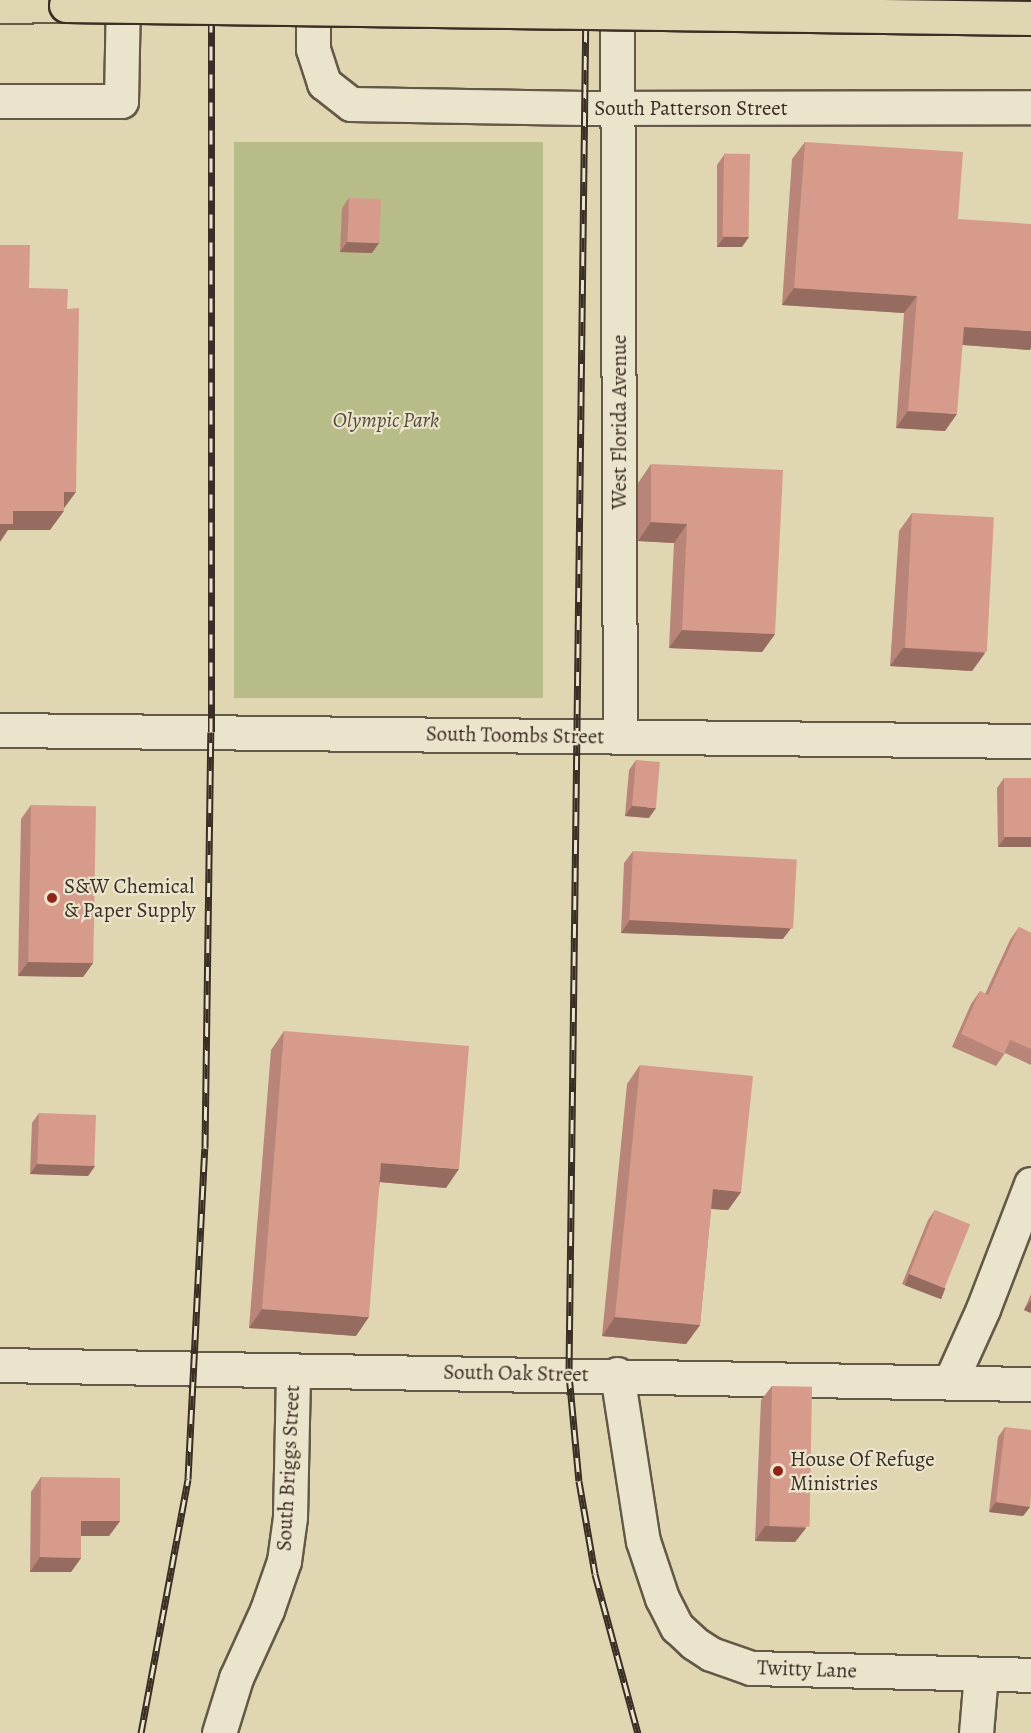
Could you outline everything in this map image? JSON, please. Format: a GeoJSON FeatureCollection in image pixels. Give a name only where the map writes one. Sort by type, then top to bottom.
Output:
{"type":"FeatureCollection","features":[{"type":"Feature","properties":{"kind":"main road"},"geometry":{"type":"LineString","coordinates":[[0,6],[1031,18]]}},
{"type":"Feature","properties":{"kind":"street"},"geometry":{"type":"LineString","coordinates":[[0,101],[121,101],[123,0]]}},
{"type":"Feature","properties":{"kind":"street","name":"South Patterson Street"},"geometry":{"type":"LineString","coordinates":[[313,0],[313,49],[324,83],[351,104],[619,107],[1031,107]]}},
{"type":"Feature","properties":{"kind":"street","name":"West Florida Avenue"},"geometry":{"type":"LineString","coordinates":[[617,0],[620,736]]}},
{"type":"Feature","properties":{"kind":"street","name":"South Toombs Street"},"geometry":{"type":"LineString","coordinates":[[0,730],[1031,741]]}},
{"type":"Feature","properties":{"kind":"street"},"geometry":{"type":"LineString","coordinates":[[951,1380],[983,1309],[1031,1184]]}},
{"type":"Feature","properties":{"kind":"street","name":"South Oak Street"},"geometry":{"type":"LineString","coordinates":[[0,1365],[951,1380],[1031,1384]]}},
{"type":"Feature","properties":{"kind":"street","name":"South Briggs Street"},"geometry":{"type":"LineString","coordinates":[[219,1733],[236,1678],[267,1610],[284,1561],[290,1516],[293,1371]]}},
{"type":"Feature","properties":{"kind":"street","name":"Twitty Lane"},"geometry":{"type":"LineString","coordinates":[[616,1374],[643,1541],[662,1598],[677,1627],[694,1643],[711,1654],[751,1668],[1031,1675]]}},
{"type":"Feature","properties":{"kind":"street"},"geometry":{"type":"LineString","coordinates":[[976,1733],[981,1674]]}},
{"type":"Feature","properties":{"kind":"green space","name":"Olympic Park"},"geometry":{"type":"Polygon","coordinates":[[[234,142],[543,142],[543,698],[234,698],[234,142]]]}},
{"type":"Feature","properties":{"kind":"building"},"geometry":{"type":"Polygon","coordinates":[[[805,142],[963,152],[958,219],[1031,224],[1031,331],[964,327],[957,414],[908,411],[917,296],[794,288],[805,142]]]}},
{"type":"Feature","properties":{"kind":"building"},"geometry":{"type":"Polygon","coordinates":[[[724,154],[750,154],[749,237],[723,237],[724,154]]]}},
{"type":"Feature","properties":{"kind":"building"},"geometry":{"type":"Polygon","coordinates":[[[349,198],[381,199],[379,243],[347,242],[349,198]]]}},
{"type":"Feature","properties":{"kind":"building"},"geometry":{"type":"Polygon","coordinates":[[[0,245],[30,245],[29,288],[68,289],[67,309],[79,308],[76,492],[64,492],[64,511],[13,511],[13,524],[0,524],[0,245]]]}},
{"type":"Feature","properties":{"kind":"building"},"geometry":{"type":"Polygon","coordinates":[[[651,464],[783,470],[775,634],[682,630],[687,524],[651,522],[651,464]]]}},
{"type":"Feature","properties":{"kind":"building"},"geometry":{"type":"Polygon","coordinates":[[[912,513],[994,517],[987,652],[905,648],[912,513]]]}},
{"type":"Feature","properties":{"kind":"building"},"geometry":{"type":"Polygon","coordinates":[[[636,760],[660,762],[656,808],[632,806],[636,760]]]}},
{"type":"Feature","properties":{"kind":"building"},"geometry":{"type":"Polygon","coordinates":[[[1004,778],[1031,778],[1031,837],[1004,837],[1004,778]]]}},
{"type":"Feature","properties":{"kind":"building","name":"S&W Chemical & Paper Supply"},"geometry":{"type":"Polygon","coordinates":[[[31,805],[96,806],[93,963],[28,962],[31,805]]]}},
{"type":"Feature","properties":{"kind":"building"},"geometry":{"type":"Polygon","coordinates":[[[633,851],[797,860],[793,928],[629,920],[633,851]]]}},
{"type":"Feature","properties":{"kind":"building"},"geometry":{"type":"Polygon","coordinates":[[[1019,927],[1031,933],[1031,1049],[1010,1040],[1004,1054],[961,1034],[980,991],[988,995],[1019,927]]]}},
{"type":"Feature","properties":{"kind":"building"},"geometry":{"type":"Polygon","coordinates":[[[284,1031],[469,1046],[459,1169],[381,1163],[369,1317],[262,1309],[284,1031]]]}},
{"type":"Feature","properties":{"kind":"building"},"geometry":{"type":"Polygon","coordinates":[[[640,1065],[753,1076],[741,1192],[713,1189],[700,1325],[615,1317],[640,1065]]]}},
{"type":"Feature","properties":{"kind":"building"},"geometry":{"type":"Polygon","coordinates":[[[39,1113],[96,1115],[94,1166],[37,1164],[39,1113]]]}},
{"type":"Feature","properties":{"kind":"building"},"geometry":{"type":"Polygon","coordinates":[[[935,1210],[970,1224],[944,1288],[909,1274],[935,1210]]]}},
{"type":"Feature","properties":{"kind":"building","name":"House Of Refuge Ministries"},"geometry":{"type":"Polygon","coordinates":[[[772,1386],[812,1387],[810,1527],[770,1526],[772,1386]]]}},
{"type":"Feature","properties":{"kind":"building"},"geometry":{"type":"Polygon","coordinates":[[[1005,1427],[1031,1430],[1030,1507],[996,1502],[1005,1427]]]}},
{"type":"Feature","properties":{"kind":"building"},"geometry":{"type":"Polygon","coordinates":[[[41,1477],[120,1478],[120,1521],[81,1521],[81,1558],[40,1557],[41,1477]]]}},
{"type":"Feature","properties":{"kind":"railway"},"geometry":{"type":"LineString","coordinates":[[141,1733],[188,1479],[205,1148],[211,732],[211,0]]}},
{"type":"Feature","properties":{"kind":"railway"},"geometry":{"type":"LineString","coordinates":[[586,0],[569,1374],[579,1481],[595,1574],[638,1733]]}},
{"type":"Feature","properties":{"kind":"place","name":"S&W Chemical & Paper Supply"},"geometry":{"type":"Point","coordinates":[52,898]}},
{"type":"Feature","properties":{"kind":"place","name":"House Of Refuge Ministries"},"geometry":{"type":"Point","coordinates":[778,1471]}}]}
